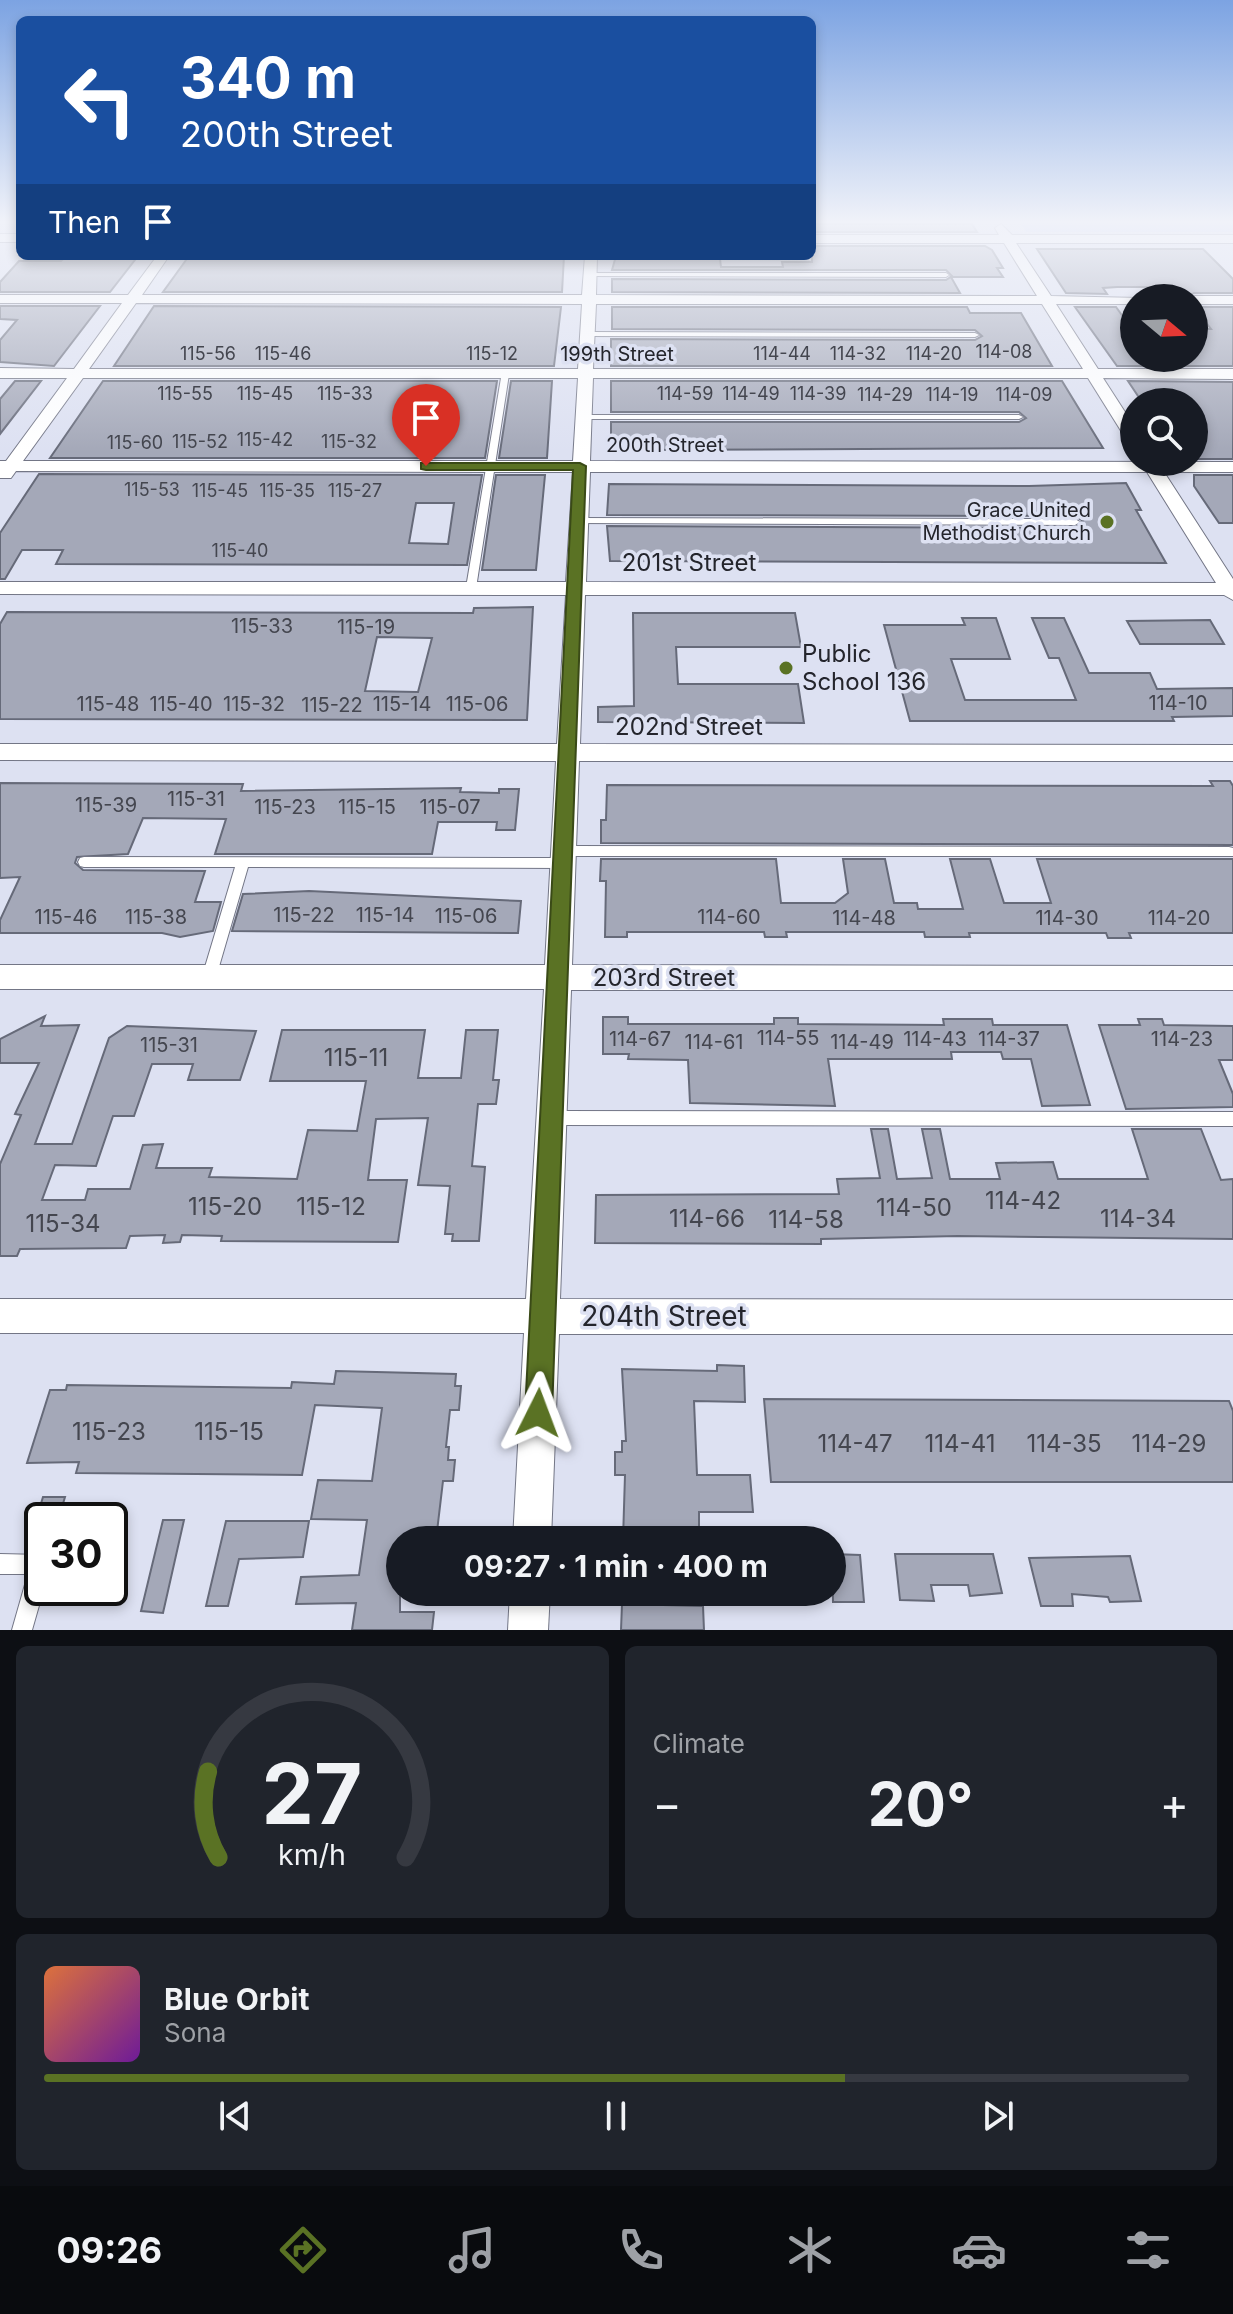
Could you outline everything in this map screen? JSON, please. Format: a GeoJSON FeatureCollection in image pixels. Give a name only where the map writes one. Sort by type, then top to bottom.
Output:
{"type":"FeatureCollection","features":[{"type":"Feature","properties":{"kind":"street"},"geometry":{"type":"LineString","coordinates":[[0,481],[6,466],[132,299]]}},
{"type":"Feature","properties":{"kind":"street"},"geometry":{"type":"LineString","coordinates":[[533,1526],[589,299]]}},
{"type":"Feature","properties":{"kind":"street"},"geometry":{"type":"LineString","coordinates":[[1027,299],[1120,300]]}},
{"type":"Feature","properties":{"kind":"street"},"geometry":{"type":"LineString","coordinates":[[1045,300],[1120,417]]}},
{"type":"Feature","properties":{"kind":"street"},"geometry":{"type":"LineString","coordinates":[[1208,300],[1233,300]]}},
{"type":"Feature","properties":{"kind":"street","name":"199th Street"},"geometry":{"type":"LineString","coordinates":[[0,373],[1233,374]]}},
{"type":"Feature","properties":{"kind":"street","name":"200th Street"},"geometry":{"type":"LineString","coordinates":[[6,466],[1120,465]]}},
{"type":"Feature","properties":{"kind":"street","name":"200th Street"},"geometry":{"type":"LineString","coordinates":[[1208,466],[1233,467]]}},
{"type":"Feature","properties":{"kind":"street"},"geometry":{"type":"LineString","coordinates":[[1157,476],[1232,591]]}},
{"type":"Feature","properties":{"kind":"street","name":"201st Street"},"geometry":{"type":"LineString","coordinates":[[0,588],[1232,591]]}},
{"type":"Feature","properties":{"kind":"street","name":"202nd Street"},"geometry":{"type":"LineString","coordinates":[[0,752],[1233,753]]}},
{"type":"Feature","properties":{"kind":"street","name":"203rd Street"},"geometry":{"type":"LineString","coordinates":[[0,977],[1233,978]]}},
{"type":"Feature","properties":{"kind":"street","name":"204th Street"},"geometry":{"type":"LineString","coordinates":[[0,1316],[1233,1317]]}},
{"type":"Feature","properties":{"kind":"street"},"geometry":{"type":"LineString","coordinates":[[528,1630],[529,1606]]}},
{"type":"Feature","properties":{"kind":"lane"},"geometry":{"type":"LineString","coordinates":[[588,334],[975,335]]}},
{"type":"Feature","properties":{"kind":"lane"},"geometry":{"type":"LineString","coordinates":[[471,588],[505,374]]}},
{"type":"Feature","properties":{"kind":"lane"},"geometry":{"type":"LineString","coordinates":[[583,417],[1019,417]]}},
{"type":"Feature","properties":{"kind":"lane"},"geometry":{"type":"LineString","coordinates":[[577,521],[1075,522]]}},
{"type":"Feature","properties":{"kind":"lane"},"geometry":{"type":"LineString","coordinates":[[84,862],[1229,852]]}},
{"type":"Feature","properties":{"kind":"lane"},"geometry":{"type":"LineString","coordinates":[[209,977],[243,862]]}},
{"type":"Feature","properties":{"kind":"lane"},"geometry":{"type":"LineString","coordinates":[[551,1118],[1233,1119]]}},
{"type":"Feature","properties":{"kind":"lane"},"geometry":{"type":"LineString","coordinates":[[0,1564],[41,1564],[22,1630]]}},
{"type":"Feature","properties":{"kind":"building"},"geometry":{"type":"Polygon","coordinates":[[[0,306],[100,306],[54,366],[0,362],[0,340],[17,320],[0,319],[0,306]]]}},
{"type":"Feature","properties":{"kind":"building"},"geometry":{"type":"Polygon","coordinates":[[[154,306],[561,307],[554,366],[114,366],[154,306]]]}},
{"type":"Feature","properties":{"kind":"building"},"geometry":{"type":"Polygon","coordinates":[[[612,307],[967,307],[970,313],[1021,313],[1052,366],[611,366],[611,339],[975,340],[982,336],[975,330],[612,329],[612,307]]]}},
{"type":"Feature","properties":{"kind":"building"},"geometry":{"type":"Polygon","coordinates":[[[1075,307],[1116,307],[1120,313],[1120,366],[1075,307]]]}},
{"type":"Feature","properties":{"kind":"building"},"geometry":{"type":"Polygon","coordinates":[[[1208,307],[1233,307],[1233,366],[1208,366],[1208,329],[1211,329],[1208,325],[1208,307]]]}},
{"type":"Feature","properties":{"kind":"building"},"geometry":{"type":"Polygon","coordinates":[[[15,381],[41,381],[0,434],[0,399],[15,381]]]}},
{"type":"Feature","properties":{"kind":"building"},"geometry":{"type":"Polygon","coordinates":[[[103,381],[497,381],[485,458],[50,458],[103,381]]]}},
{"type":"Feature","properties":{"kind":"building"},"geometry":{"type":"Polygon","coordinates":[[[511,381],[552,381],[547,458],[499,458],[511,381]]]}},
{"type":"Feature","properties":{"kind":"building"},"geometry":{"type":"Polygon","coordinates":[[[611,381],[1062,381],[1103,448],[611,450],[611,422],[1019,422],[1026,418],[1019,412],[611,412],[611,381]]]}},
{"type":"Feature","properties":{"kind":"building"},"geometry":{"type":"Polygon","coordinates":[[[1128,381],[1233,382],[1233,459],[1208,459],[1208,388],[1133,388],[1128,381]]]}},
{"type":"Feature","properties":{"kind":"building"},"geometry":{"type":"Polygon","coordinates":[[[39,474],[482,475],[467,565],[56,564],[63,550],[22,550],[5,579],[0,579],[0,533],[39,474]],[[416,503],[409,543],[448,544],[454,503],[416,503]]]}},
{"type":"Feature","properties":{"kind":"building"},"geometry":{"type":"Polygon","coordinates":[[[496,475],[545,475],[536,570],[482,570],[496,475]]]}},
{"type":"Feature","properties":{"kind":"building"},"geometry":{"type":"Polygon","coordinates":[[[1233,475],[1233,523],[1219,523],[1194,486],[1194,476],[1233,475]]]}},
{"type":"Feature","properties":{"kind":"building"},"geometry":{"type":"Polygon","coordinates":[[[1126,483],[1141,510],[1136,510],[1166,563],[610,561],[607,526],[1075,528],[1083,521],[1075,516],[607,515],[609,484],[1029,486],[1126,483]]]}},
{"type":"Feature","properties":{"kind":"building"},"geometry":{"type":"Polygon","coordinates":[[[533,607],[527,720],[0,719],[0,624],[7,612],[473,613],[474,608],[533,607]],[[377,637],[365,691],[418,692],[432,638],[377,637]]]}},
{"type":"Feature","properties":{"kind":"building"},"geometry":{"type":"Polygon","coordinates":[[[633,613],[795,613],[801,647],[676,647],[678,684],[798,684],[804,723],[598,722],[598,707],[634,706],[633,613]]]}},
{"type":"Feature","properties":{"kind":"building"},"geometry":{"type":"Polygon","coordinates":[[[962,618],[996,618],[1010,659],[951,659],[965,700],[1076,700],[1059,658],[1049,658],[1032,618],[1064,618],[1089,673],[1150,673],[1157,689],[1233,688],[1233,716],[1172,717],[1174,721],[910,721],[884,625],[965,625],[962,618]]]}},
{"type":"Feature","properties":{"kind":"building"},"geometry":{"type":"Polygon","coordinates":[[[1210,620],[1224,644],[1140,644],[1127,621],[1210,620]]]}},
{"type":"Feature","properties":{"kind":"building"},"geometry":{"type":"Polygon","coordinates":[[[1210,781],[1230,781],[1233,786],[1233,845],[601,843],[601,820],[606,820],[607,785],[1213,786],[1210,781]]]}},
{"type":"Feature","properties":{"kind":"building"},"geometry":{"type":"Polygon","coordinates":[[[0,783],[243,784],[241,791],[461,788],[460,792],[499,793],[499,789],[519,789],[515,830],[496,830],[497,822],[438,822],[432,854],[215,854],[226,819],[143,818],[128,854],[77,857],[75,863],[83,870],[205,871],[195,902],[221,902],[213,931],[180,937],[162,933],[0,933],[0,920],[20,877],[0,878],[0,783]]]}},
{"type":"Feature","properties":{"kind":"building"},"geometry":{"type":"Polygon","coordinates":[[[601,859],[776,859],[781,903],[835,903],[848,893],[843,859],[885,859],[894,903],[917,903],[918,909],[963,909],[950,859],[990,859],[1004,903],[1051,903],[1037,859],[1233,859],[1233,933],[1129,933],[1131,938],[1108,938],[1106,933],[969,933],[970,937],[925,937],[924,932],[786,932],[787,937],[765,937],[764,932],[627,932],[627,937],[605,937],[606,881],[600,881],[601,859]]]}},
{"type":"Feature","properties":{"kind":"building"},"geometry":{"type":"Polygon","coordinates":[[[309,891],[521,901],[518,933],[232,931],[243,894],[309,891]]]}},
{"type":"Feature","properties":{"kind":"building"},"geometry":{"type":"Polygon","coordinates":[[[45,1016],[41,1026],[79,1025],[35,1144],[72,1144],[109,1038],[127,1026],[256,1031],[240,1080],[188,1080],[193,1064],[152,1064],[134,1116],[113,1116],[96,1166],[55,1165],[42,1200],[85,1200],[88,1189],[130,1189],[143,1145],[163,1144],[156,1168],[212,1168],[209,1177],[297,1179],[308,1130],[357,1131],[366,1081],[270,1081],[282,1030],[425,1030],[418,1078],[461,1078],[466,1030],[498,1030],[493,1080],[499,1080],[496,1104],[478,1104],[472,1166],[485,1167],[479,1241],[452,1241],[453,1234],[445,1234],[450,1186],[418,1185],[428,1118],[376,1119],[368,1180],[407,1180],[398,1242],[221,1241],[222,1236],[182,1235],[180,1242],[163,1243],[165,1235],[130,1236],[126,1248],[20,1249],[17,1256],[0,1256],[0,1164],[21,1115],[15,1114],[39,1063],[0,1063],[0,1039],[45,1016]]]}},
{"type":"Feature","properties":{"kind":"building"},"geometry":{"type":"Polygon","coordinates":[[[603,1017],[628,1017],[628,1024],[774,1024],[774,1018],[798,1018],[798,1024],[944,1025],[943,1019],[992,1019],[993,1025],[1067,1025],[1090,1105],[1042,1106],[1031,1059],[1003,1059],[1001,1052],[951,1052],[952,1059],[828,1059],[835,1106],[690,1103],[688,1060],[628,1059],[629,1054],[603,1054],[603,1017]]]}},
{"type":"Feature","properties":{"kind":"building"},"geometry":{"type":"Polygon","coordinates":[[[1138,1019],[1162,1019],[1164,1025],[1233,1026],[1233,1060],[1219,1060],[1233,1094],[1233,1107],[1126,1109],[1099,1025],[1140,1025],[1138,1019]]]}},
{"type":"Feature","properties":{"kind":"building"},"geometry":{"type":"Polygon","coordinates":[[[871,1129],[888,1129],[897,1179],[932,1178],[922,1129],[940,1129],[950,1179],[1000,1179],[996,1163],[1053,1162],[1058,1179],[1148,1179],[1132,1129],[1201,1129],[1221,1180],[1233,1179],[1233,1239],[958,1236],[821,1239],[821,1244],[595,1243],[596,1195],[839,1194],[837,1179],[880,1178],[871,1129]]]}},
{"type":"Feature","properties":{"kind":"building"},"geometry":{"type":"Polygon","coordinates":[[[717,1365],[744,1366],[745,1402],[694,1401],[697,1475],[750,1475],[753,1512],[699,1512],[699,1526],[623,1526],[625,1475],[615,1475],[615,1452],[622,1452],[622,1441],[626,1441],[622,1369],[717,1371],[717,1365]]]}},
{"type":"Feature","properties":{"kind":"building"},"geometry":{"type":"Polygon","coordinates":[[[336,1371],[456,1374],[455,1386],[461,1386],[459,1410],[450,1410],[446,1447],[449,1447],[448,1460],[455,1460],[453,1481],[443,1481],[438,1526],[386,1526],[386,1606],[400,1606],[400,1612],[434,1612],[432,1630],[352,1630],[356,1603],[296,1604],[301,1577],[359,1575],[367,1520],[311,1519],[318,1480],[372,1481],[382,1408],[315,1405],[302,1475],[76,1473],[79,1462],[27,1463],[50,1390],[66,1390],[67,1385],[291,1388],[292,1382],[334,1384],[336,1371]]]}},
{"type":"Feature","properties":{"kind":"building"},"geometry":{"type":"Polygon","coordinates":[[[764,1399],[1229,1401],[1233,1411],[1233,1482],[771,1482],[764,1399]]]}},
{"type":"Feature","properties":{"kind":"building"},"geometry":{"type":"Polygon","coordinates":[[[43,1497],[65,1497],[63,1502],[41,1502],[43,1497]]]}},
{"type":"Feature","properties":{"kind":"building"},"geometry":{"type":"Polygon","coordinates":[[[163,1520],[184,1520],[163,1613],[141,1611],[163,1520]]]}},
{"type":"Feature","properties":{"kind":"building"},"geometry":{"type":"Polygon","coordinates":[[[226,1521],[309,1521],[303,1557],[239,1559],[228,1606],[206,1606],[226,1521]]]}},
{"type":"Feature","properties":{"kind":"building"},"geometry":{"type":"Polygon","coordinates":[[[846,1554],[860,1555],[864,1602],[846,1602],[846,1554]]]}},
{"type":"Feature","properties":{"kind":"building"},"geometry":{"type":"Polygon","coordinates":[[[895,1554],[993,1554],[1002,1593],[970,1596],[968,1585],[931,1585],[934,1601],[900,1600],[895,1554]]]}},
{"type":"Feature","properties":{"kind":"building"},"geometry":{"type":"Polygon","coordinates":[[[1130,1556],[1141,1601],[1110,1602],[1108,1597],[1072,1594],[1073,1606],[1041,1606],[1029,1558],[1130,1556]]]}},
{"type":"Feature","properties":{"kind":"building"},"geometry":{"type":"Polygon","coordinates":[[[622,1606],[703,1606],[704,1630],[621,1630],[622,1606]]]}},
{"type":"Feature","properties":{"kind":"place","name":"Grace United Methodist Church"},"geometry":{"type":"Point","coordinates":[1107,522]}},
{"type":"Feature","properties":{"kind":"place","name":"Public School 136"},"geometry":{"type":"Point","coordinates":[786,668]}},
{"type":"Feature","properties":{"kind":"route"},"geometry":{"type":"LineString","coordinates":[[426,466],[580,466],[538,1413]]}}]}
